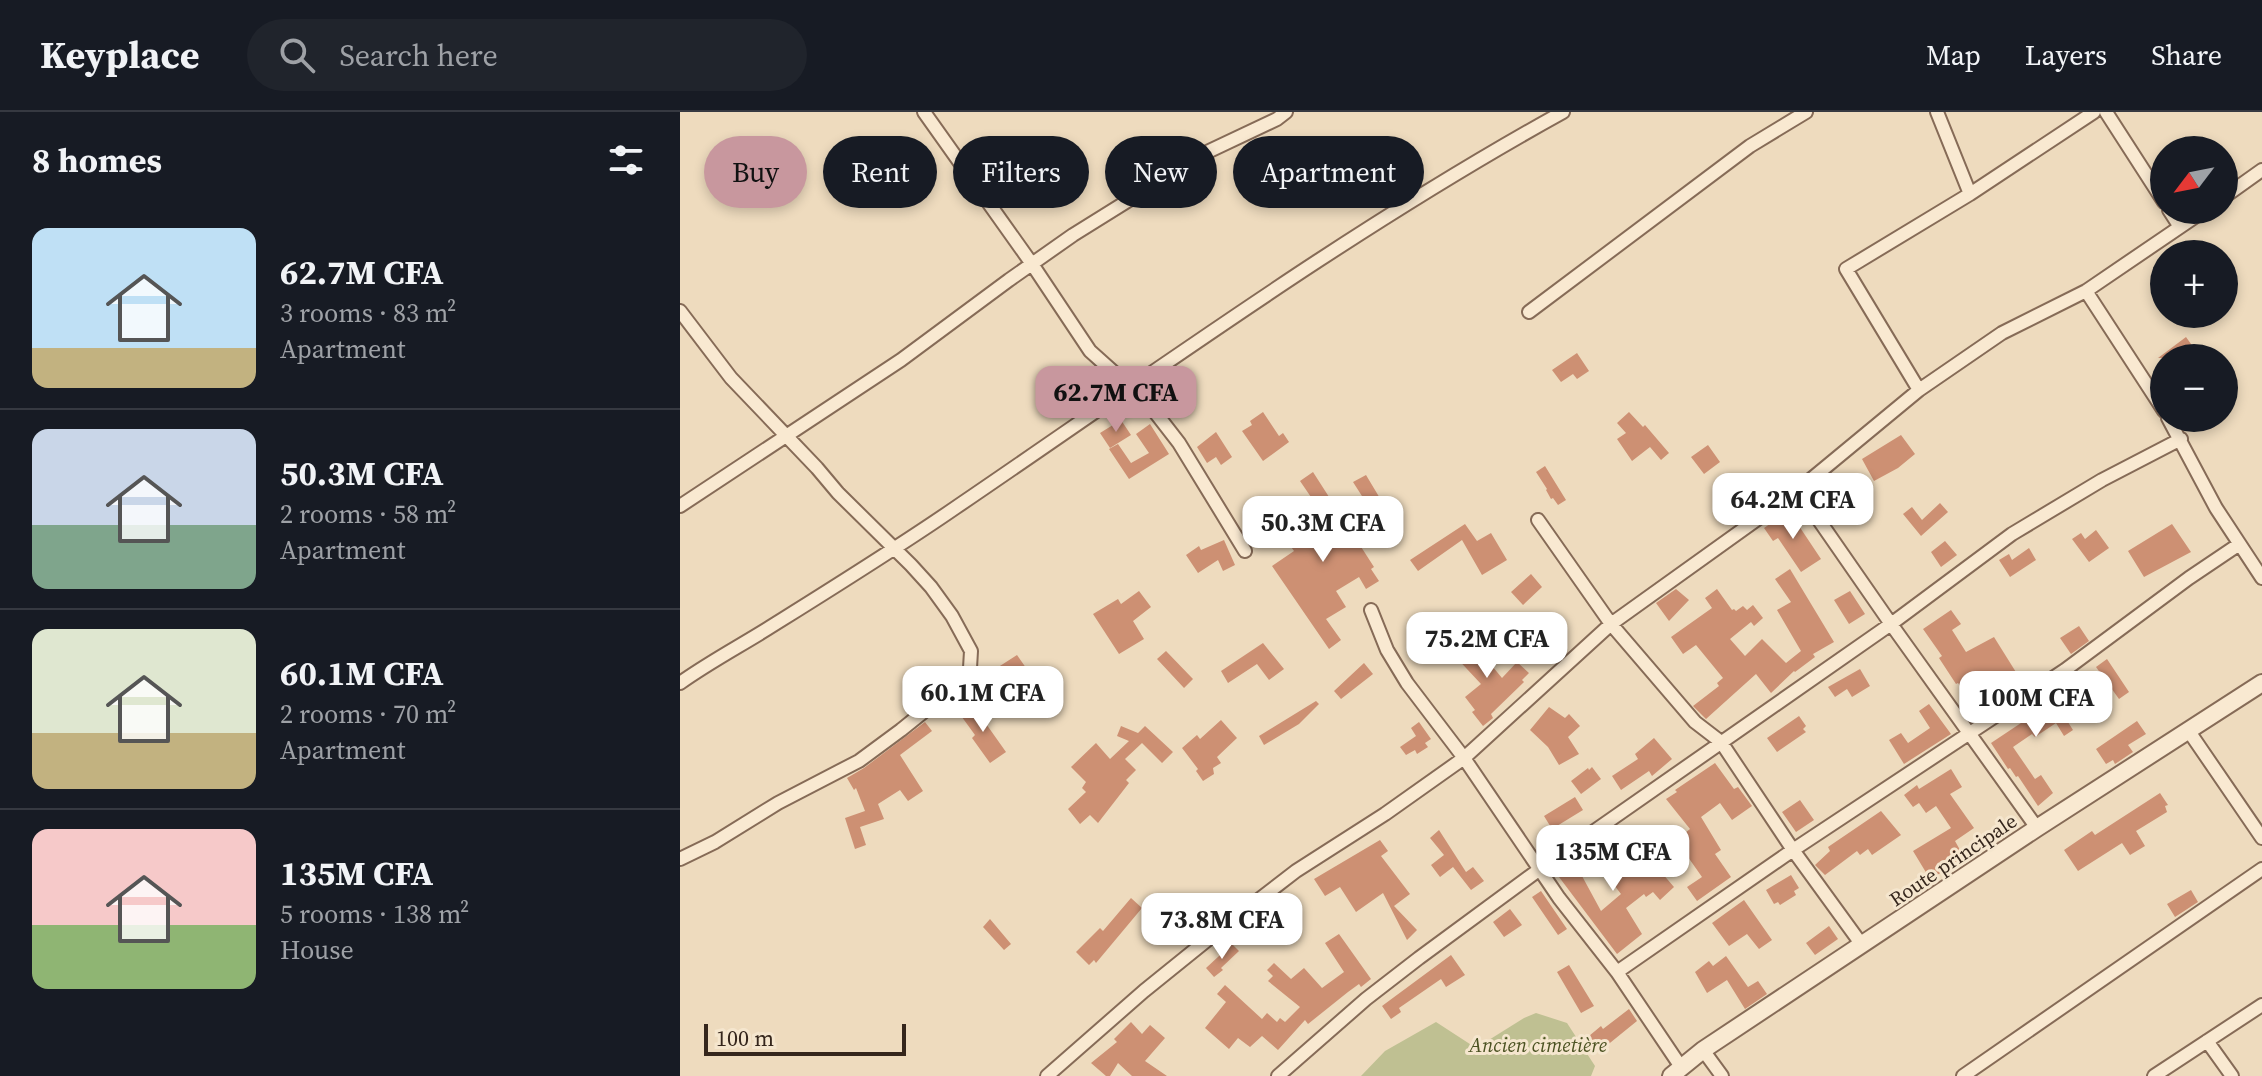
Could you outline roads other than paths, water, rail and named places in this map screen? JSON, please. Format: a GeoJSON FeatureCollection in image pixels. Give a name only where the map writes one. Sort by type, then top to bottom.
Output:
{"type":"FeatureCollection","features":[{"type":"Feature","properties":{"kind":"street"},"geometry":{"type":"LineString","coordinates":[[924,112],[1090,351],[1148,403],[1179,443],[1245,551]]}},
{"type":"Feature","properties":{"kind":"street"},"geometry":{"type":"LineString","coordinates":[[680,506],[901,360],[1073,235],[1203,154],[1286,112]]}},
{"type":"Feature","properties":{"kind":"street"},"geometry":{"type":"LineString","coordinates":[[680,683],[710,661],[895,549],[1307,267],[1489,153],[1563,112]]}},
{"type":"Feature","properties":{"kind":"street"},"geometry":{"type":"LineString","coordinates":[[1529,312],[1738,154],[1806,112]]}},
{"type":"Feature","properties":{"kind":"street"},"geometry":{"type":"LineString","coordinates":[[1937,112],[1970,194]]}},
{"type":"Feature","properties":{"kind":"street"},"geometry":{"type":"LineString","coordinates":[[1919,390],[1846,269],[1970,194],[2094,112]]}},
{"type":"Feature","properties":{"kind":"street"},"geometry":{"type":"LineString","coordinates":[[2106,112],[2150,180]]}},
{"type":"Feature","properties":{"kind":"street"},"geometry":{"type":"LineString","coordinates":[[2238,187],[2262,170]]}},
{"type":"Feature","properties":{"kind":"street"},"geometry":{"type":"LineString","coordinates":[[1047,1076],[1144,991],[1296,871],[1464,758],[1611,624],[1798,490],[1919,390],[2002,333],[2086,291],[2184,224]]}},
{"type":"Feature","properties":{"kind":"street"},"geometry":{"type":"LineString","coordinates":[[2086,291],[2150,389]]}},
{"type":"Feature","properties":{"kind":"street"},"geometry":{"type":"LineString","coordinates":[[680,311],[731,378],[931,587],[967,642],[972,660],[963,680],[859,761],[680,859]]}},
{"type":"Feature","properties":{"kind":"street"},"geometry":{"type":"LineString","coordinates":[[2177,432],[2216,508],[2262,578]]}},
{"type":"Feature","properties":{"kind":"street"},"geometry":{"type":"LineString","coordinates":[[1278,1076],[1377,991],[1540,869],[1891,624],[2012,534],[2102,480],[2181,439]]}},
{"type":"Feature","properties":{"kind":"street"},"geometry":{"type":"LineString","coordinates":[[1798,490],[2037,828]]}},
{"type":"Feature","properties":{"kind":"street"},"geometry":{"type":"LineString","coordinates":[[1538,520],[1611,624],[1695,722],[1721,742],[1793,850],[1862,945]]}},
{"type":"Feature","properties":{"kind":"street"},"geometry":{"type":"LineString","coordinates":[[1617,972],[1793,850],[2065,670],[2238,545]]}},
{"type":"Feature","properties":{"kind":"street"},"geometry":{"type":"LineString","coordinates":[[1371,610],[1387,650],[1407,683],[1464,758],[1574,919],[1617,972],[1676,1071]]}},
{"type":"Feature","properties":{"kind":"street","name":"Route principale"},"geometry":{"type":"LineString","coordinates":[[1676,1071],[2037,828],[2262,683]]}},
{"type":"Feature","properties":{"kind":"street"},"geometry":{"type":"LineString","coordinates":[[2188,730],[2262,838]]}},
{"type":"Feature","properties":{"kind":"street"},"geometry":{"type":"LineString","coordinates":[[1963,1076],[2262,869]]}},
{"type":"Feature","properties":{"kind":"street"},"geometry":{"type":"LineString","coordinates":[[2154,1076],[2262,1005]]}},
{"type":"Feature","properties":{"kind":"street"},"geometry":{"type":"LineString","coordinates":[[2207,1041],[2232,1076]]}},
{"type":"Feature","properties":{"kind":"street"},"geometry":{"type":"LineString","coordinates":[[1703,1050],[1722,1076]]}},
{"type":"Feature","properties":{"kind":"park label","name":"Ancien cimetière"},"geometry":{"type":"Point","coordinates":[1538,1045]}}]}
